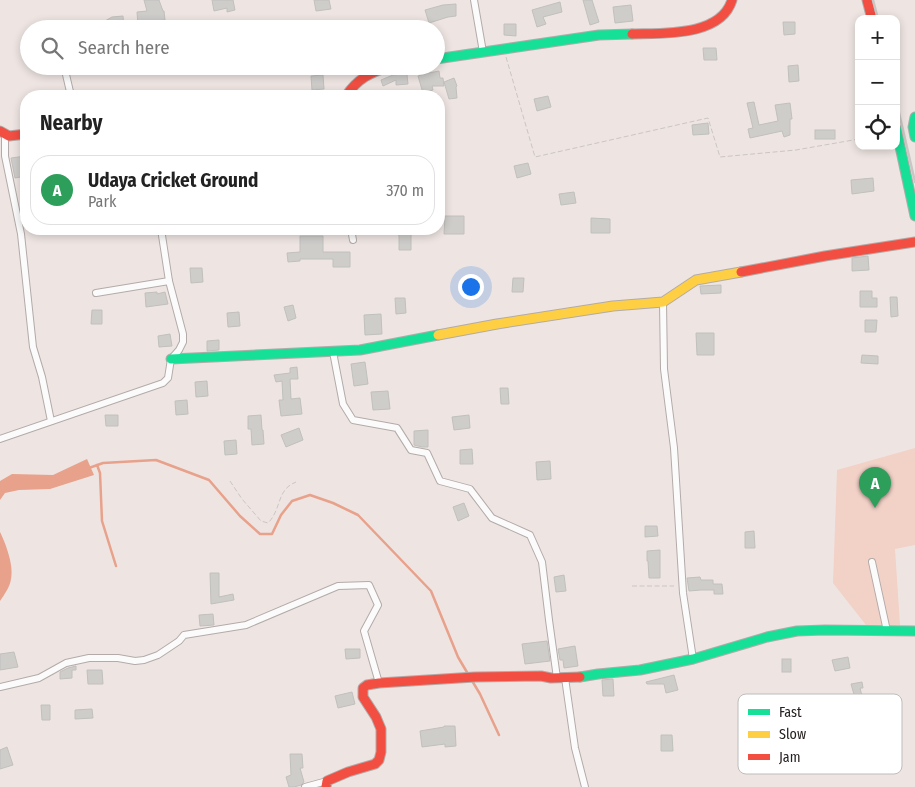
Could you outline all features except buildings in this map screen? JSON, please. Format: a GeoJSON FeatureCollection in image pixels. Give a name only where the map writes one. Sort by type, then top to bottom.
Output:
{"type":"FeatureCollection","features":[{"type":"Feature","properties":{"kind":"street"},"geometry":{"type":"LineString","coordinates":[[474,0],[483,52]]}},
{"type":"Feature","properties":{"kind":"street"},"geometry":{"type":"LineString","coordinates":[[445,58],[599,35],[680,32],[698,29],[717,20],[726,11],[732,0]]}},
{"type":"Feature","properties":{"kind":"street"},"geometry":{"type":"LineString","coordinates":[[867,0],[871,15]]}},
{"type":"Feature","properties":{"kind":"street"},"geometry":{"type":"LineString","coordinates":[[66,75],[70,90]]}},
{"type":"Feature","properties":{"kind":"street"},"geometry":{"type":"LineString","coordinates":[[351,90],[359,79],[366,75]]}},
{"type":"Feature","properties":{"kind":"street"},"geometry":{"type":"LineString","coordinates":[[915,117],[913,124],[915,137]]}},
{"type":"Feature","properties":{"kind":"street"},"geometry":{"type":"LineString","coordinates":[[2,132],[9,136],[20,135]]}},
{"type":"Feature","properties":{"kind":"street"},"geometry":{"type":"LineString","coordinates":[[2,132],[20,229]]}},
{"type":"Feature","properties":{"kind":"street"},"geometry":{"type":"LineString","coordinates":[[900,147],[915,216]]}},
{"type":"Feature","properties":{"kind":"street"},"geometry":{"type":"LineString","coordinates":[[21,235],[33,347],[42,377],[51,421]]}},
{"type":"Feature","properties":{"kind":"street"},"geometry":{"type":"LineString","coordinates":[[0,439],[163,383],[168,378],[171,359],[183,342],[183,334],[170,281],[162,235]]}},
{"type":"Feature","properties":{"kind":"street"},"geometry":{"type":"LineString","coordinates":[[352,235],[353,240]]}},
{"type":"Feature","properties":{"kind":"street"},"geometry":{"type":"LineString","coordinates":[[171,359],[360,350],[497,324],[613,306],[663,302],[696,280],[825,256],[915,242]]}},
{"type":"Feature","properties":{"kind":"street"},"geometry":{"type":"LineString","coordinates":[[96,293],[170,281]]}},
{"type":"Feature","properties":{"kind":"street"},"geometry":{"type":"LineString","coordinates":[[663,302],[664,369],[674,448],[683,586],[693,659]]}},
{"type":"Feature","properties":{"kind":"street"},"geometry":{"type":"LineString","coordinates":[[333,352],[343,404],[353,420],[397,428],[411,450],[427,453],[440,481],[470,489],[492,518],[530,536],[542,562],[549,620],[575,748],[585,787]]}},
{"type":"Feature","properties":{"kind":"street"},"geometry":{"type":"LineString","coordinates":[[872,562],[887,631]]}},
{"type":"Feature","properties":{"kind":"street"},"geometry":{"type":"LineString","coordinates":[[0,687],[39,678],[66,663],[89,658],[144,660],[158,655],[179,641],[184,635],[246,625],[338,586],[369,585],[378,605],[364,631],[379,683]]}},
{"type":"Feature","properties":{"kind":"street"},"geometry":{"type":"LineString","coordinates":[[306,787],[326,784],[348,772],[375,764],[379,760],[381,729],[376,717],[363,697],[363,688],[367,685],[475,677],[541,676],[574,678],[640,670],[693,659],[767,637],[797,632],[825,630],[915,631]]}},
{"type":"Feature","properties":{"kind":"path"},"geometry":{"type":"LineString","coordinates":[[503,49],[535,156],[708,118],[720,157],[796,150],[855,140]]}},
{"type":"Feature","properties":{"kind":"path"},"geometry":{"type":"LineString","coordinates":[[230,481],[242,499],[261,521],[268,522],[274,517],[283,492],[296,482]]}},
{"type":"Feature","properties":{"kind":"path"},"geometry":{"type":"LineString","coordinates":[[632,586],[683,586]]}},
{"type":"Feature","properties":{"kind":"shaded area"},"geometry":{"type":"Polygon","coordinates":[[[915,448],[915,545],[895,549],[900,625],[866,625],[833,583],[837,470],[915,448]]]}},
{"type":"Feature","properties":{"kind":"shaded area"},"geometry":{"type":"Polygon","coordinates":[[[87,459],[94,475],[50,489],[19,490],[5,493],[0,500],[0,481],[12,474],[53,475],[87,459]]]}},
{"type":"Feature","properties":{"kind":"shaded area"},"geometry":{"type":"Polygon","coordinates":[[[0,532],[9,555],[12,574],[7,591],[0,601],[0,532]]]}},
{"type":"Feature","properties":{"kind":"waterway"},"geometry":{"type":"LineString","coordinates":[[89,468],[103,463],[156,460],[209,480],[240,516],[260,534],[272,534],[281,515],[292,501],[310,495],[358,515],[431,591],[458,657],[468,674]]}},
{"type":"Feature","properties":{"kind":"waterway"},"geometry":{"type":"LineString","coordinates":[[97,465],[100,473],[102,521],[116,566]]}},
{"type":"Feature","properties":{"kind":"waterway"},"geometry":{"type":"LineString","coordinates":[[471,679],[499,735]]}},
{"type":"Feature","properties":{"kind":"railway"},"geometry":{"type":"LineString","coordinates":[[873,0],[877,15]]}},
{"type":"Feature","properties":{"kind":"railway"},"geometry":{"type":"LineString","coordinates":[[897,105],[915,182]]}},
{"type":"Feature","properties":{"kind":"traffic: fast"},"geometry":{"type":"LineString","coordinates":[[445,58],[599,35],[632,34]]}},
{"type":"Feature","properties":{"kind":"traffic: fast"},"geometry":{"type":"LineString","coordinates":[[915,117],[913,127],[915,137]]}},
{"type":"Feature","properties":{"kind":"traffic: fast"},"geometry":{"type":"LineString","coordinates":[[900,147],[915,216]]}},
{"type":"Feature","properties":{"kind":"traffic: fast"},"geometry":{"type":"LineString","coordinates":[[171,359],[360,350],[438,335]]}},
{"type":"Feature","properties":{"kind":"traffic: fast"},"geometry":{"type":"LineString","coordinates":[[580,677],[640,670],[693,659],[767,637],[797,631],[915,631]]}},
{"type":"Feature","properties":{"kind":"traffic: slow"},"geometry":{"type":"LineString","coordinates":[[438,335],[613,306],[663,302],[696,280],[741,272]]}},
{"type":"Feature","properties":{"kind":"traffic: jam"},"geometry":{"type":"LineString","coordinates":[[632,34],[674,33],[703,27],[716,21],[726,12],[732,0]]}},
{"type":"Feature","properties":{"kind":"traffic: jam"},"geometry":{"type":"LineString","coordinates":[[867,0],[871,15]]}},
{"type":"Feature","properties":{"kind":"traffic: jam"},"geometry":{"type":"LineString","coordinates":[[351,90],[369,75]]}},
{"type":"Feature","properties":{"kind":"traffic: jam"},"geometry":{"type":"LineString","coordinates":[[0,131],[9,136],[20,135]]}},
{"type":"Feature","properties":{"kind":"traffic: jam"},"geometry":{"type":"LineString","coordinates":[[741,272],[915,242]]}},
{"type":"Feature","properties":{"kind":"traffic: jam"},"geometry":{"type":"LineString","coordinates":[[326,787],[327,781],[375,764],[379,760],[381,729],[376,717],[363,697],[363,688],[367,685],[475,677],[580,677]]}},
{"type":"Feature","properties":{"kind":"place","name":"Udaya Cricket Ground"},"geometry":{"type":"Point","coordinates":[875,508]}}]}
